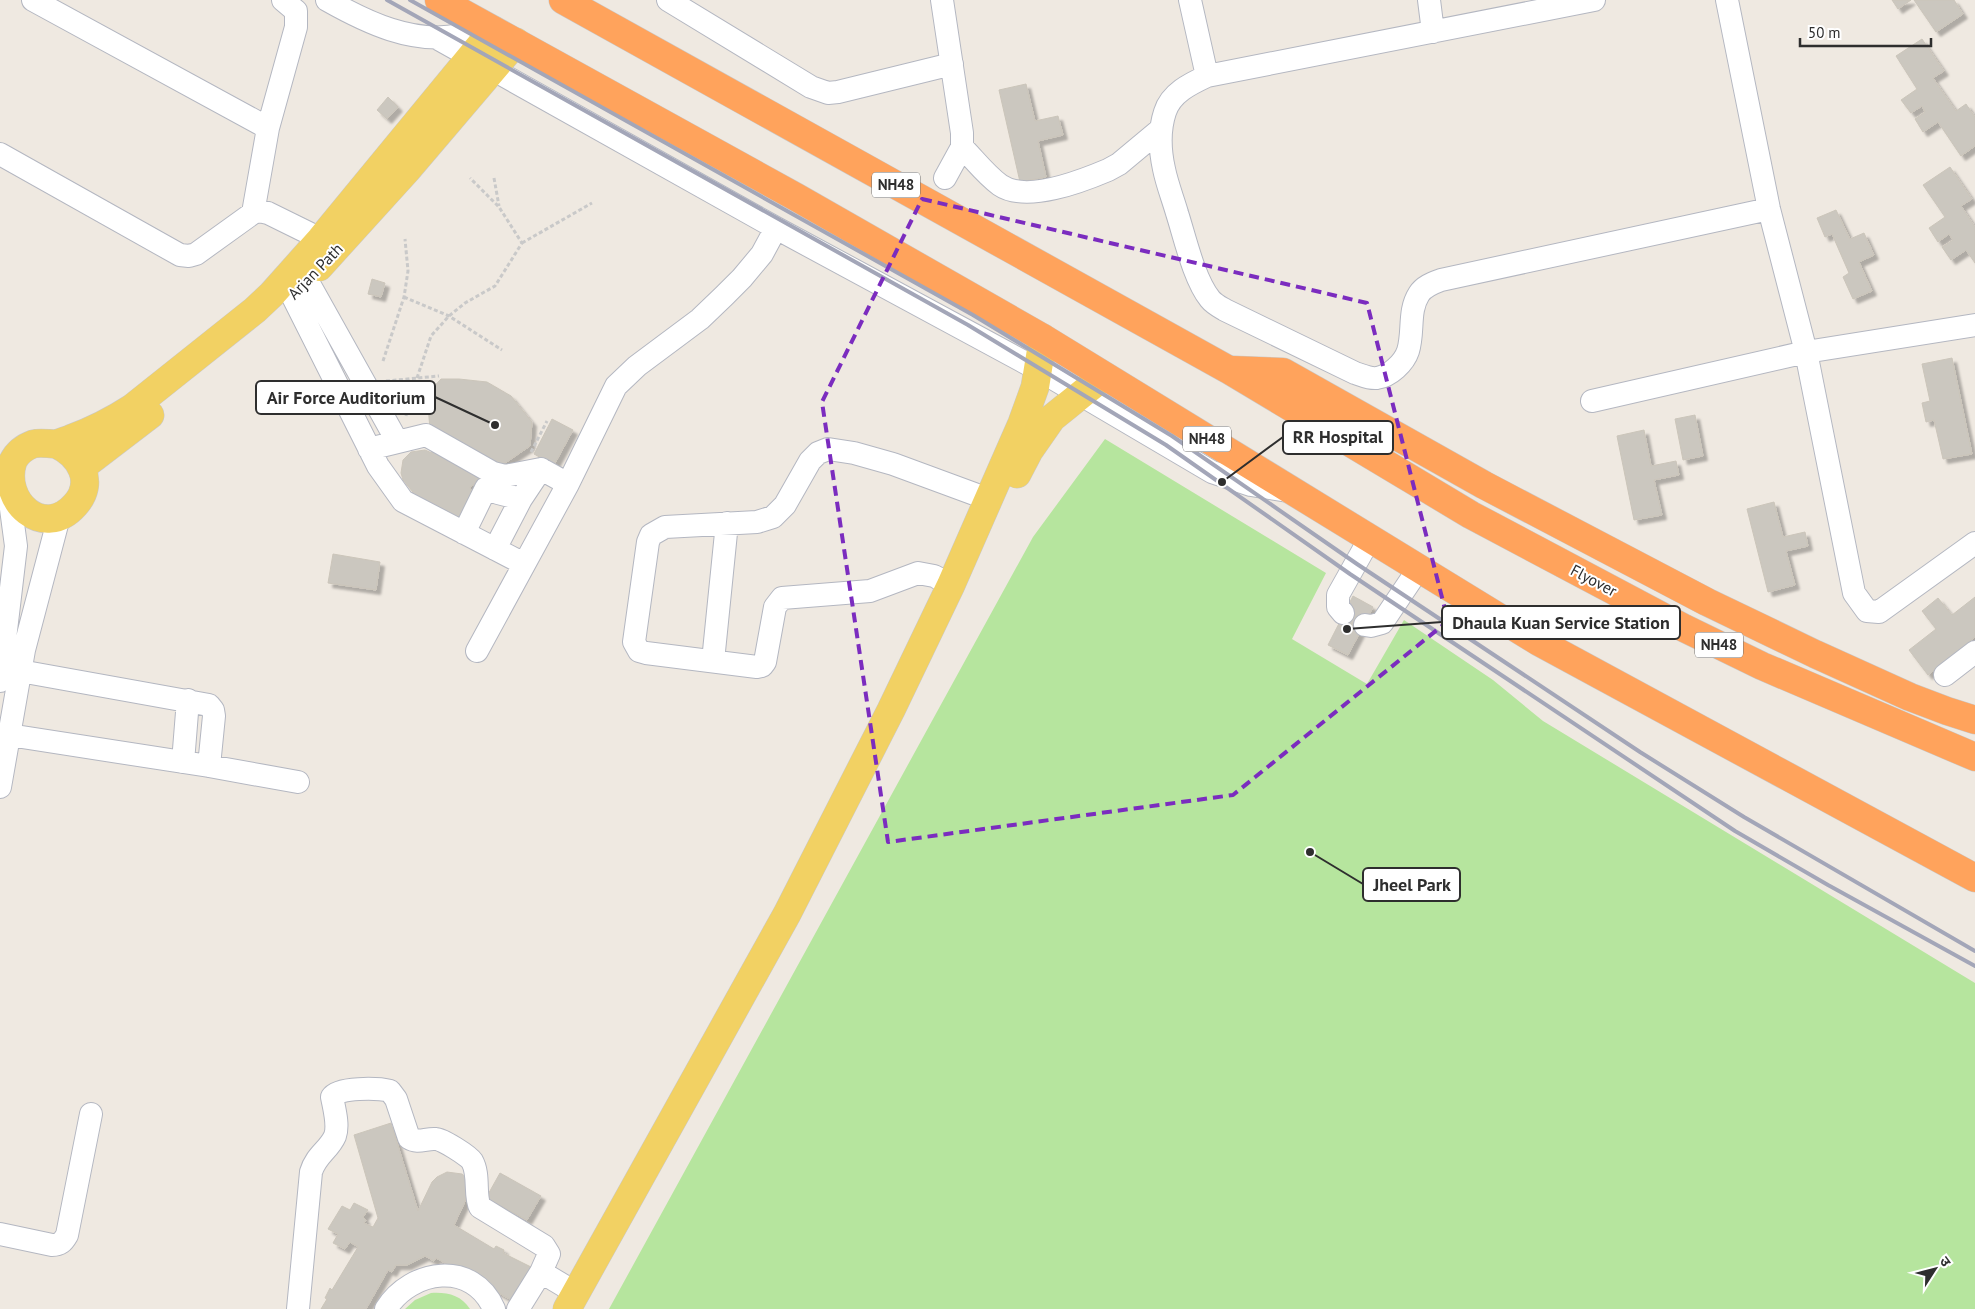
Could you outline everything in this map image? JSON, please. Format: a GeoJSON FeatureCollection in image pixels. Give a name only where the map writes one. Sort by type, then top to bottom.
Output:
{"type":"FeatureCollection","features":[{"type":"Feature","properties":{"kind":"highway","name":"NH48"},"geometry":{"type":"LineString","coordinates":[[439,0],[796,197],[1043,338],[1539,642],[1975,878]]}},
{"type":"Feature","properties":{"kind":"highway","name":"NH48"},"geometry":{"type":"LineString","coordinates":[[563,0],[1229,370]]}},
{"type":"Feature","properties":{"kind":"highway","name":"Flyover"},"geometry":{"type":"LineString","coordinates":[[1229,370],[1471,515],[1684,628],[1762,666],[1975,757]]}},
{"type":"Feature","properties":{"kind":"highway"},"geometry":{"type":"LineString","coordinates":[[1229,370],[1283,372],[1484,485],[1707,602],[1910,697],[1947,712],[1975,720]]}},
{"type":"Feature","properties":{"kind":"highway"},"geometry":{"type":"LineString","coordinates":[[1924,850],[1975,863]]}},
{"type":"Feature","properties":{"kind":"main road","name":"Arjan Path"},"geometry":{"type":"LineString","coordinates":[[0,445],[44,444],[100,427],[132,408],[255,310],[330,243],[420,155],[481,64],[498,33]]}},
{"type":"Feature","properties":{"kind":"main road","name":"Arjan Path"},"geometry":{"type":"LineString","coordinates":[[82,467],[240,344],[300,287],[330,243]]}},
{"type":"Feature","properties":{"kind":"main road"},"geometry":{"type":"LineString","coordinates":[[575,1304],[799,912],[1029,451],[1037,369],[1043,338]]}},
{"type":"Feature","properties":{"kind":"main road"},"geometry":{"type":"LineString","coordinates":[[575,1304],[787,914],[891,710],[951,585],[988,499],[1032,428],[1104,376]]}},
{"type":"Feature","properties":{"kind":"main road"},"geometry":{"type":"LineString","coordinates":[[44,444],[67,449],[76,457],[82,467],[84,479],[83,491],[78,502],[70,511],[59,517],[47,520],[30,516],[15,505],[5,485],[8,470],[21,450],[44,444]]}},
{"type":"Feature","properties":{"kind":"street"},"geometry":{"type":"LineString","coordinates":[[33,0],[268,128]]}},
{"type":"Feature","properties":{"kind":"street"},"geometry":{"type":"LineString","coordinates":[[252,213],[268,128],[296,27],[296,11],[282,0]]}},
{"type":"Feature","properties":{"kind":"street"},"geometry":{"type":"LineString","coordinates":[[327,0],[377,26],[435,37],[498,33]]}},
{"type":"Feature","properties":{"kind":"street"},"geometry":{"type":"LineString","coordinates":[[668,0],[810,88],[820,91],[838,92],[952,64]]}},
{"type":"Feature","properties":{"kind":"street"},"geometry":{"type":"LineString","coordinates":[[942,0],[962,133],[962,147],[945,178]]}},
{"type":"Feature","properties":{"kind":"street"},"geometry":{"type":"LineString","coordinates":[[1190,0],[1207,76]]}},
{"type":"Feature","properties":{"kind":"street"},"geometry":{"type":"LineString","coordinates":[[1429,0],[1433,32]]}},
{"type":"Feature","properties":{"kind":"street"},"geometry":{"type":"LineString","coordinates":[[1594,0],[1207,76],[1185,87],[1173,98],[1165,111],[1161,129],[1164,170],[1190,254],[1202,286],[1210,298],[1216,305],[1225,310],[1354,373],[1377,378],[1387,375],[1402,361],[1408,351],[1414,306],[1420,292],[1429,284],[1769,209]]}},
{"type":"Feature","properties":{"kind":"street"},"geometry":{"type":"LineString","coordinates":[[1727,0],[1769,209],[1806,352],[1854,593],[1867,611],[1879,612],[1975,543]]}},
{"type":"Feature","properties":{"kind":"street"},"geometry":{"type":"LineString","coordinates":[[435,37],[776,228],[1037,369],[1212,472],[1251,485],[1296,492]]}},
{"type":"Feature","properties":{"kind":"street"},"geometry":{"type":"LineString","coordinates":[[962,147],[1000,185],[1025,193],[1038,192],[1108,170],[1119,164],[1161,129]]}},
{"type":"Feature","properties":{"kind":"street"},"geometry":{"type":"LineString","coordinates":[[0,154],[180,255],[189,256],[196,254],[252,213],[259,211],[268,213],[330,243]]}},
{"type":"Feature","properties":{"kind":"street"},"geometry":{"type":"LineString","coordinates":[[477,650],[568,484],[616,386],[637,366],[700,319],[724,296],[762,254],[776,228]]}},
{"type":"Feature","properties":{"kind":"street"},"geometry":{"type":"LineString","coordinates":[[300,287],[310,332],[369,449],[390,486],[403,501],[524,564]]}},
{"type":"Feature","properties":{"kind":"street"},"geometry":{"type":"LineString","coordinates":[[300,287],[330,321],[397,441]]}},
{"type":"Feature","properties":{"kind":"street"},"geometry":{"type":"LineString","coordinates":[[310,332],[330,321]]}},
{"type":"Feature","properties":{"kind":"street"},"geometry":{"type":"LineString","coordinates":[[1592,401],[1806,352],[1975,325]]}},
{"type":"Feature","properties":{"kind":"street"},"geometry":{"type":"LineString","coordinates":[[369,449],[426,435],[493,474],[505,476],[541,469],[568,484]]}},
{"type":"Feature","properties":{"kind":"street"},"geometry":{"type":"LineString","coordinates":[[951,585],[934,576],[918,573],[870,592],[782,598],[775,607],[765,662],[762,666],[646,653],[639,650],[634,642],[648,542],[651,535],[665,527],[757,522],[773,517],[785,505],[810,461],[818,453],[828,449],[854,453],[893,464],[988,499]]}},
{"type":"Feature","properties":{"kind":"street"},"geometry":{"type":"LineString","coordinates":[[495,549],[521,499],[541,469]]}},
{"type":"Feature","properties":{"kind":"street"},"geometry":{"type":"LineString","coordinates":[[0,681],[16,546],[5,485]]}},
{"type":"Feature","properties":{"kind":"street"},"geometry":{"type":"LineString","coordinates":[[464,534],[486,488],[521,499]]}},
{"type":"Feature","properties":{"kind":"street"},"geometry":{"type":"LineString","coordinates":[[0,786],[24,650],[59,517]]}},
{"type":"Feature","properties":{"kind":"street"},"geometry":{"type":"LineString","coordinates":[[712,661],[727,523]]}},
{"type":"Feature","properties":{"kind":"street"},"geometry":{"type":"LineString","coordinates":[[1344,613],[1338,606],[1338,595],[1370,538]]}},
{"type":"Feature","properties":{"kind":"street"},"geometry":{"type":"LineString","coordinates":[[1365,625],[1371,626],[1382,623],[1419,568]]}},
{"type":"Feature","properties":{"kind":"street"},"geometry":{"type":"LineString","coordinates":[[1945,675],[1975,652]]}},
{"type":"Feature","properties":{"kind":"street"},"geometry":{"type":"LineString","coordinates":[[20,670],[209,705],[213,710],[214,716],[210,766]]}},
{"type":"Feature","properties":{"kind":"street"},"geometry":{"type":"LineString","coordinates":[[183,762],[188,700]]}},
{"type":"Feature","properties":{"kind":"street"},"geometry":{"type":"LineString","coordinates":[[9,735],[210,766],[298,782]]}},
{"type":"Feature","properties":{"kind":"street"},"geometry":{"type":"LineString","coordinates":[[298,1309],[311,1172],[317,1158],[334,1138],[336,1128],[332,1097],[343,1090],[390,1091],[396,1099],[409,1138],[416,1141],[436,1139],[469,1158],[473,1164],[480,1207],[544,1246],[549,1254],[541,1272],[518,1309]]}},
{"type":"Feature","properties":{"kind":"street"},"geometry":{"type":"LineString","coordinates":[[0,1234],[52,1245],[58,1245],[64,1241],[67,1235],[91,1114]]}},
{"type":"Feature","properties":{"kind":"street"},"geometry":{"type":"LineString","coordinates":[[541,1272],[575,1304]]}},
{"type":"Feature","properties":{"kind":"street"},"geometry":{"type":"LineString","coordinates":[[386,1309],[405,1288],[428,1277],[440,1275],[464,1279],[475,1284],[484,1292],[494,1309]]}},
{"type":"Feature","properties":{"kind":"path"},"geometry":{"type":"LineString","coordinates":[[470,178],[499,207],[522,243]]}},
{"type":"Feature","properties":{"kind":"path"},"geometry":{"type":"LineString","coordinates":[[494,178],[499,207]]}},
{"type":"Feature","properties":{"kind":"path"},"geometry":{"type":"LineString","coordinates":[[417,378],[431,336],[449,316],[465,303],[496,286],[522,243],[592,203]]}},
{"type":"Feature","properties":{"kind":"path"},"geometry":{"type":"LineString","coordinates":[[383,361],[404,297],[408,271],[405,239]]}},
{"type":"Feature","properties":{"kind":"path"},"geometry":{"type":"LineString","coordinates":[[404,297],[449,316],[502,350]]}},
{"type":"Feature","properties":{"kind":"path"},"geometry":{"type":"LineString","coordinates":[[381,378],[388,382],[440,376]]}},
{"type":"Feature","properties":{"kind":"path"},"geometry":{"type":"LineString","coordinates":[[408,379],[409,403]]}},
{"type":"Feature","properties":{"kind":"path"},"geometry":{"type":"LineString","coordinates":[[396,381],[397,391]]}},
{"type":"Feature","properties":{"kind":"highlighted area"},"geometry":{"type":"Polygon","coordinates":[[[922,199],[1367,303],[1448,621],[1233,795],[888,842],[822,402],[922,199]]]}},
{"type":"Feature","properties":{"kind":"green space"},"geometry":{"type":"Polygon","coordinates":[[[1105,439],[1326,573],[1292,639],[1367,684],[1404,620],[1493,680],[1543,721],[1975,983],[1975,1309],[609,1309],[1033,537],[1105,439]]]}},
{"type":"Feature","properties":{"kind":"green space"},"geometry":{"type":"Polygon","coordinates":[[[431,1293],[453,1295],[462,1300],[470,1309],[405,1309],[415,1300],[431,1293]]]}},
{"type":"Feature","properties":{"kind":"building"},"geometry":{"type":"Polygon","coordinates":[[[1892,0],[1911,0],[1898,9],[1892,0]]]}},
{"type":"Feature","properties":{"kind":"building"},"geometry":{"type":"Polygon","coordinates":[[[1914,0],[1954,0],[1963,14],[1936,32],[1914,0]]]}},
{"type":"Feature","properties":{"kind":"building"},"geometry":{"type":"Polygon","coordinates":[[[1922,39],[1944,71],[1933,78],[1956,111],[1966,104],[1975,117],[1975,146],[1961,156],[1938,122],[1923,132],[1915,119],[1925,112],[1922,106],[1911,113],[1901,100],[1917,89],[1896,56],[1922,39]]]}},
{"type":"Feature","properties":{"kind":"building"},"geometry":{"type":"Polygon","coordinates":[[[1026,84],[1035,121],[1058,116],[1063,135],[1038,141],[1046,177],[1020,182],[999,90],[1026,84]]]}},
{"type":"Feature","properties":{"kind":"building"},"geometry":{"type":"Polygon","coordinates":[[[388,97],[398,107],[387,119],[377,110],[388,97]]]}},
{"type":"Feature","properties":{"kind":"building"},"geometry":{"type":"Polygon","coordinates":[[[1950,167],[1972,199],[1961,206],[1975,227],[1975,263],[1966,250],[1951,260],[1942,247],[1953,240],[1949,234],[1938,242],[1929,228],[1945,217],[1923,185],[1950,167]]]}},
{"type":"Feature","properties":{"kind":"building"},"geometry":{"type":"Polygon","coordinates":[[[1836,210],[1850,239],[1864,233],[1874,255],[1859,262],[1872,291],[1853,299],[1843,277],[1849,273],[1832,234],[1825,237],[1817,218],[1836,210]]]}},
{"type":"Feature","properties":{"kind":"building"},"geometry":{"type":"Polygon","coordinates":[[[372,279],[385,283],[381,297],[368,294],[372,279]]]}},
{"type":"Feature","properties":{"kind":"building"},"geometry":{"type":"Polygon","coordinates":[[[1952,358],[1972,454],[1943,459],[1934,420],[1926,422],[1922,403],[1930,401],[1922,364],[1952,358]]]}},
{"type":"Feature","properties":{"kind":"building"},"geometry":{"type":"Polygon","coordinates":[[[441,379],[487,382],[511,396],[532,422],[530,446],[470,487],[472,493],[459,521],[411,494],[413,492],[403,480],[401,473],[403,460],[411,452],[425,450],[432,453],[427,394],[441,379]]]}},
{"type":"Feature","properties":{"kind":"building"},"geometry":{"type":"Polygon","coordinates":[[[1695,415],[1703,456],[1683,460],[1675,419],[1695,415]]]}},
{"type":"Feature","properties":{"kind":"building"},"geometry":{"type":"Polygon","coordinates":[[[552,419],[573,430],[554,465],[534,454],[552,419]]]}},
{"type":"Feature","properties":{"kind":"building"},"geometry":{"type":"Polygon","coordinates":[[[1644,430],[1651,466],[1676,461],[1679,475],[1654,480],[1662,515],[1634,520],[1617,436],[1644,430]]]}},
{"type":"Feature","properties":{"kind":"building"},"geometry":{"type":"Polygon","coordinates":[[[1774,502],[1783,537],[1805,532],[1808,546],[1786,551],[1795,585],[1768,592],[1747,509],[1774,502]]]}},
{"type":"Feature","properties":{"kind":"building"},"geometry":{"type":"Polygon","coordinates":[[[333,554],[380,562],[376,590],[328,583],[333,554]]]}},
{"type":"Feature","properties":{"kind":"building"},"geometry":{"type":"Polygon","coordinates":[[[1353,596],[1373,607],[1348,655],[1328,645],[1353,596]]]}},
{"type":"Feature","properties":{"kind":"building"},"geometry":{"type":"Polygon","coordinates":[[[1975,597],[1975,637],[1928,675],[1909,650],[1936,629],[1922,611],[1938,598],[1952,615],[1975,597]]]}},
{"type":"Feature","properties":{"kind":"building"},"geometry":{"type":"Polygon","coordinates":[[[391,1123],[418,1211],[432,1182],[437,1177],[447,1172],[462,1174],[467,1178],[468,1195],[454,1225],[494,1249],[496,1246],[504,1250],[503,1253],[535,1269],[515,1302],[436,1258],[434,1261],[425,1256],[407,1265],[396,1265],[392,1272],[388,1270],[366,1309],[321,1309],[327,1299],[325,1298],[330,1288],[332,1290],[358,1247],[350,1242],[345,1249],[333,1243],[338,1234],[328,1229],[342,1206],[350,1210],[354,1203],[368,1210],[363,1217],[366,1220],[364,1223],[373,1227],[378,1218],[354,1135],[391,1123]]]}},
{"type":"Feature","properties":{"kind":"building"},"geometry":{"type":"Polygon","coordinates":[[[500,1173],[541,1196],[527,1220],[486,1198],[500,1173]]]}},
{"type":"Feature","properties":{"kind":"railway"},"geometry":{"type":"LineString","coordinates":[[387,0],[968,325],[1166,445],[1350,574],[1735,831],[1975,966]]}},
{"type":"Feature","properties":{"kind":"railway"},"geometry":{"type":"LineString","coordinates":[[410,0],[973,315],[1172,436],[1357,564],[1640,752],[1744,817],[1975,951]]}},
{"type":"Feature","properties":{"kind":"place","name":"Air Force Auditorium"},"geometry":{"type":"Point","coordinates":[495,425]}},
{"type":"Feature","properties":{"kind":"place","name":"RR Hospital"},"geometry":{"type":"Point","coordinates":[1222,482]}},
{"type":"Feature","properties":{"kind":"place","name":"Dhaula Kuan Service Station"},"geometry":{"type":"Point","coordinates":[1347,629]}},
{"type":"Feature","properties":{"kind":"place","name":"Jheel Park"},"geometry":{"type":"Point","coordinates":[1310,852]}}]}
